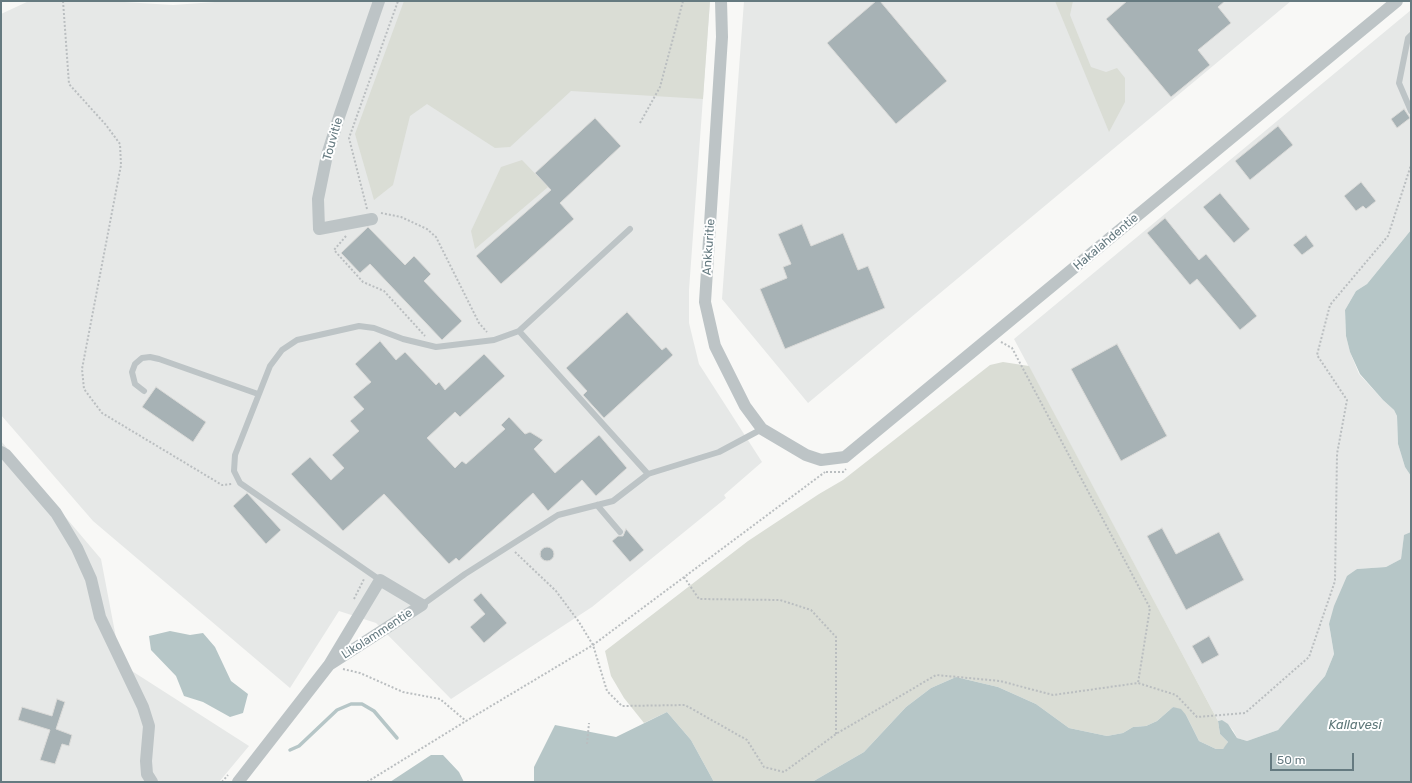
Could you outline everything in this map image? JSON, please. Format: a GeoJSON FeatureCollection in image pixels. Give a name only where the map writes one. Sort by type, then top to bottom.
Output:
{"type":"FeatureCollection","features":[{"type":"Feature","properties":{"kind":"street","name":"Touvitie"},"geometry":{"type":"LineString","coordinates":[[372,219],[319,229],[318,199],[327,155],[379,1]]}},
{"type":"Feature","properties":{"kind":"street","name":"Ankkuritie"},"geometry":{"type":"LineString","coordinates":[[721,1],[722,37],[705,302],[715,346],[745,406],[762,429],[806,455]]}},
{"type":"Feature","properties":{"kind":"street","name":"Hakalahdentie"},"geometry":{"type":"LineString","coordinates":[[806,455],[821,460],[845,457],[1397,1]]}},
{"type":"Feature","properties":{"kind":"street"},"geometry":{"type":"LineString","coordinates":[[1,452],[6,455],[56,513],[77,548],[91,579],[100,617],[143,707],[149,726],[146,761],[147,774],[152,782]]}},
{"type":"Feature","properties":{"kind":"street","name":"Likolammentie"},"geometry":{"type":"LineString","coordinates":[[238,782],[329,665],[380,580],[422,605],[329,665]]}},
{"type":"Feature","properties":{"kind":"lane"},"geometry":{"type":"LineString","coordinates":[[1410,38],[1399,83],[1411,111]]}},
{"type":"Feature","properties":{"kind":"lane"},"geometry":{"type":"LineString","coordinates":[[380,580],[240,483],[234,471],[236,455],[258,394],[270,366],[282,350],[297,340],[359,326],[374,328],[403,339],[436,347],[494,340],[519,331],[630,229]]}},
{"type":"Feature","properties":{"kind":"lane"},"geometry":{"type":"LineString","coordinates":[[519,331],[648,474]]}},
{"type":"Feature","properties":{"kind":"lane"},"geometry":{"type":"LineString","coordinates":[[144,391],[135,384],[132,372],[135,364],[142,358],[150,357],[258,394]]}},
{"type":"Feature","properties":{"kind":"lane"},"geometry":{"type":"LineString","coordinates":[[422,605],[465,574],[558,516],[613,501],[648,474],[719,452],[762,429]]}},
{"type":"Feature","properties":{"kind":"lane"},"geometry":{"type":"LineString","coordinates":[[597,506],[620,532]]}},
{"type":"Feature","properties":{"kind":"path"},"geometry":{"type":"LineString","coordinates":[[63,1],[69,84],[106,125],[120,144],[121,165],[82,369],[84,389],[102,412],[222,485]]}},
{"type":"Feature","properties":{"kind":"path"},"geometry":{"type":"LineString","coordinates":[[398,1],[349,138],[367,210],[401,217],[427,229],[436,237],[479,323],[494,340]]}},
{"type":"Feature","properties":{"kind":"path"},"geometry":{"type":"LineString","coordinates":[[640,123],[660,87],[683,1]]}},
{"type":"Feature","properties":{"kind":"path"},"geometry":{"type":"LineString","coordinates":[[510,546],[556,591],[593,645],[607,691],[622,706],[685,705],[747,740],[764,767],[784,772],[836,734],[936,675],[1000,681],[1053,695],[1138,683],[1176,695],[1197,717],[1245,713],[1309,657],[1335,581],[1337,454],[1348,400],[1317,355],[1330,305],[1388,236],[1411,165]]}},
{"type":"Feature","properties":{"kind":"path"},"geometry":{"type":"LineString","coordinates":[[357,222],[334,250],[363,282],[384,291],[415,324]]}},
{"type":"Feature","properties":{"kind":"path"},"geometry":{"type":"LineString","coordinates":[[996,333],[1000,342],[1012,348],[1150,608],[1138,683]]}},
{"type":"Feature","properties":{"kind":"path"},"geometry":{"type":"LineString","coordinates":[[367,782],[593,645],[830,468]]}},
{"type":"Feature","properties":{"kind":"path"},"geometry":{"type":"LineString","coordinates":[[352,606],[358,588],[369,571]]}},
{"type":"Feature","properties":{"kind":"path"},"geometry":{"type":"LineString","coordinates":[[684,577],[699,599],[780,600],[811,610],[836,637],[836,734]]}},
{"type":"Feature","properties":{"kind":"path"},"geometry":{"type":"LineString","coordinates":[[329,665],[360,674],[403,692],[440,699],[466,721]]}},
{"type":"Feature","properties":{"kind":"path"},"geometry":{"type":"LineString","coordinates":[[587,744],[589,723]]}},
{"type":"Feature","properties":{"kind":"path"},"geometry":{"type":"LineString","coordinates":[[222,782],[232,770]]}},
{"type":"Feature","properties":{"kind":"shaded area"},"geometry":{"type":"Polygon","coordinates":[[[29,1],[108,1],[173,5],[229,1],[710,1],[689,290],[689,323],[699,364],[762,462],[724,495],[726,498],[592,607],[451,699],[376,623],[339,611],[290,688],[93,521],[1,415],[1,14],[29,1]]]}},
{"type":"Feature","properties":{"kind":"shaded area"},"geometry":{"type":"Polygon","coordinates":[[[404,1],[710,1],[703,99],[571,91],[510,147],[495,148],[427,104],[410,116],[393,185],[374,200],[355,134],[404,1]]]}},
{"type":"Feature","properties":{"kind":"shaded area"},"geometry":{"type":"Polygon","coordinates":[[[744,1],[1291,1],[808,403],[722,299],[744,1]]]}},
{"type":"Feature","properties":{"kind":"shaded area"},"geometry":{"type":"Polygon","coordinates":[[[1055,1],[1073,1],[1070,15],[1091,67],[1106,72],[1117,68],[1125,78],[1125,102],[1109,132],[1055,1]]]}},
{"type":"Feature","properties":{"kind":"shaded area"},"geometry":{"type":"Polygon","coordinates":[[[1411,10],[1411,230],[1367,284],[1356,291],[1345,310],[1346,336],[1350,352],[1359,374],[1394,410],[1397,416],[1398,444],[1405,467],[1411,476],[1411,532],[1404,536],[1401,559],[1386,567],[1357,569],[1329,624],[1334,654],[1325,676],[1278,730],[1247,741],[1237,738],[1233,730],[1222,720],[1218,721],[1014,339],[1411,10]]]}},
{"type":"Feature","properties":{"kind":"shaded area"},"geometry":{"type":"Polygon","coordinates":[[[522,160],[548,187],[475,249],[471,231],[501,167],[522,160]]]}},
{"type":"Feature","properties":{"kind":"shaded area"},"geometry":{"type":"Polygon","coordinates":[[[1003,362],[1029,366],[1218,721],[1220,734],[1228,742],[1226,746],[1223,749],[1216,749],[1199,741],[1186,715],[1173,707],[1157,721],[1146,726],[1133,727],[1123,733],[1107,736],[1069,728],[1036,704],[998,687],[956,677],[931,688],[906,707],[864,752],[812,782],[714,782],[691,740],[667,712],[644,723],[624,698],[611,676],[605,651],[748,541],[843,480],[990,365],[1003,362]]]}},
{"type":"Feature","properties":{"kind":"shaded area"},"geometry":{"type":"Polygon","coordinates":[[[1,441],[101,559],[121,664],[249,746],[219,782],[1,782],[1,441]]]}},
{"type":"Feature","properties":{"kind":"water"},"geometry":{"type":"Polygon","coordinates":[[[1411,230],[1411,476],[1405,467],[1398,444],[1397,416],[1394,410],[1360,374],[1350,352],[1346,336],[1345,310],[1356,291],[1367,284],[1411,230]]]}},
{"type":"Feature","properties":{"kind":"water","name":"Kallavesi"},"geometry":{"type":"Polygon","coordinates":[[[1411,532],[1411,782],[812,782],[864,752],[906,707],[931,688],[956,677],[998,687],[1036,704],[1069,728],[1107,736],[1123,733],[1133,727],[1146,726],[1157,721],[1173,707],[1181,709],[1186,715],[1199,741],[1216,749],[1223,749],[1228,742],[1220,734],[1218,721],[1222,720],[1228,724],[1237,738],[1247,741],[1278,730],[1325,676],[1334,654],[1329,624],[1334,606],[1347,576],[1357,569],[1386,567],[1401,559],[1404,535],[1411,532]]]}},
{"type":"Feature","properties":{"kind":"water"},"geometry":{"type":"Polygon","coordinates":[[[170,631],[190,635],[203,633],[215,647],[231,681],[248,694],[243,713],[230,717],[203,702],[184,696],[176,676],[151,650],[149,636],[170,631]]]}},
{"type":"Feature","properties":{"kind":"water"},"geometry":{"type":"Polygon","coordinates":[[[667,712],[691,740],[714,782],[534,782],[534,767],[555,725],[616,737],[667,712]]]}},
{"type":"Feature","properties":{"kind":"water"},"geometry":{"type":"Polygon","coordinates":[[[431,755],[443,755],[459,772],[464,782],[390,782],[431,755]]]}},
{"type":"Feature","properties":{"kind":"building"},"geometry":{"type":"Polygon","coordinates":[[[876,1],[880,1],[947,81],[896,124],[827,43],[876,1]]]}},
{"type":"Feature","properties":{"kind":"building"},"geometry":{"type":"Polygon","coordinates":[[[1127,1],[1225,1],[1218,7],[1231,23],[1198,50],[1210,65],[1171,97],[1106,19],[1127,1]]]}},
{"type":"Feature","properties":{"kind":"building"},"geometry":{"type":"Polygon","coordinates":[[[1404,109],[1410,118],[1397,128],[1391,119],[1404,109]]]}},
{"type":"Feature","properties":{"kind":"building"},"geometry":{"type":"Polygon","coordinates":[[[595,118],[621,146],[560,203],[574,219],[501,284],[476,256],[551,190],[535,173],[595,118]]]}},
{"type":"Feature","properties":{"kind":"building"},"geometry":{"type":"Polygon","coordinates":[[[1278,126],[1293,145],[1250,180],[1235,161],[1278,126]]]}},
{"type":"Feature","properties":{"kind":"building"},"geometry":{"type":"Polygon","coordinates":[[[1361,182],[1376,201],[1366,209],[1363,206],[1356,211],[1344,196],[1361,182]]]}},
{"type":"Feature","properties":{"kind":"building"},"geometry":{"type":"Polygon","coordinates":[[[1220,193],[1250,229],[1234,243],[1203,207],[1220,193]]]}},
{"type":"Feature","properties":{"kind":"building"},"geometry":{"type":"Polygon","coordinates":[[[1165,218],[1199,260],[1206,254],[1257,316],[1240,330],[1197,279],[1190,285],[1147,233],[1165,218]]]}},
{"type":"Feature","properties":{"kind":"building"},"geometry":{"type":"Polygon","coordinates":[[[802,224],[811,246],[843,233],[858,270],[868,266],[885,308],[785,349],[760,289],[787,278],[783,267],[791,264],[778,234],[802,224]]]}},
{"type":"Feature","properties":{"kind":"building"},"geometry":{"type":"Polygon","coordinates":[[[368,227],[405,265],[414,256],[431,274],[424,281],[462,321],[442,340],[370,264],[360,273],[341,253],[368,227]]]}},
{"type":"Feature","properties":{"kind":"building"},"geometry":{"type":"Polygon","coordinates":[[[1306,235],[1314,246],[1302,255],[1293,245],[1306,235]]]}},
{"type":"Feature","properties":{"kind":"building"},"geometry":{"type":"Polygon","coordinates":[[[627,312],[662,350],[666,347],[673,355],[604,418],[583,395],[587,391],[566,368],[627,312]]]}},
{"type":"Feature","properties":{"kind":"building"},"geometry":{"type":"Polygon","coordinates":[[[380,341],[396,360],[405,352],[436,385],[439,382],[445,390],[484,354],[505,376],[460,417],[455,412],[427,438],[455,468],[462,461],[466,464],[505,429],[501,425],[509,417],[525,434],[530,432],[543,440],[534,449],[555,473],[599,435],[627,468],[596,496],[582,480],[548,511],[533,493],[459,561],[456,558],[449,564],[384,494],[343,531],[291,474],[310,457],[331,480],[344,468],[332,455],[359,431],[350,421],[364,409],[353,397],[371,382],[355,364],[380,341]]]}},
{"type":"Feature","properties":{"kind":"building"},"geometry":{"type":"Polygon","coordinates":[[[1117,344],[1167,436],[1121,461],[1071,369],[1117,344]]]}},
{"type":"Feature","properties":{"kind":"building"},"geometry":{"type":"Polygon","coordinates":[[[156,387],[206,422],[193,442],[142,407],[156,387]]]}},
{"type":"Feature","properties":{"kind":"building"},"geometry":{"type":"Polygon","coordinates":[[[247,493],[281,530],[266,544],[233,506],[247,493]]]}},
{"type":"Feature","properties":{"kind":"building"},"geometry":{"type":"Polygon","coordinates":[[[1162,528],[1176,554],[1219,532],[1244,580],[1186,610],[1147,536],[1162,528]]]}},
{"type":"Feature","properties":{"kind":"building"},"geometry":{"type":"Polygon","coordinates":[[[626,529],[644,550],[630,562],[612,541],[618,536],[623,536],[626,529]]]}},
{"type":"Feature","properties":{"kind":"building"},"geometry":{"type":"Polygon","coordinates":[[[544,547],[550,547],[554,551],[554,557],[550,561],[544,561],[540,557],[540,551],[544,547]]]}},
{"type":"Feature","properties":{"kind":"building"},"geometry":{"type":"Polygon","coordinates":[[[481,593],[507,623],[484,643],[470,627],[485,614],[473,600],[481,593]]]}},
{"type":"Feature","properties":{"kind":"building"},"geometry":{"type":"Polygon","coordinates":[[[1209,636],[1219,655],[1202,664],[1192,646],[1209,636]]]}},
{"type":"Feature","properties":{"kind":"building"},"geometry":{"type":"Polygon","coordinates":[[[57,699],[65,702],[56,729],[72,735],[69,746],[62,744],[55,764],[40,760],[50,730],[18,720],[22,707],[52,716],[57,699]]]}},
{"type":"Feature","properties":{"kind":"waterway"},"geometry":{"type":"LineString","coordinates":[[290,750],[299,746],[337,710],[351,704],[362,704],[374,711],[397,738]]}}]}
